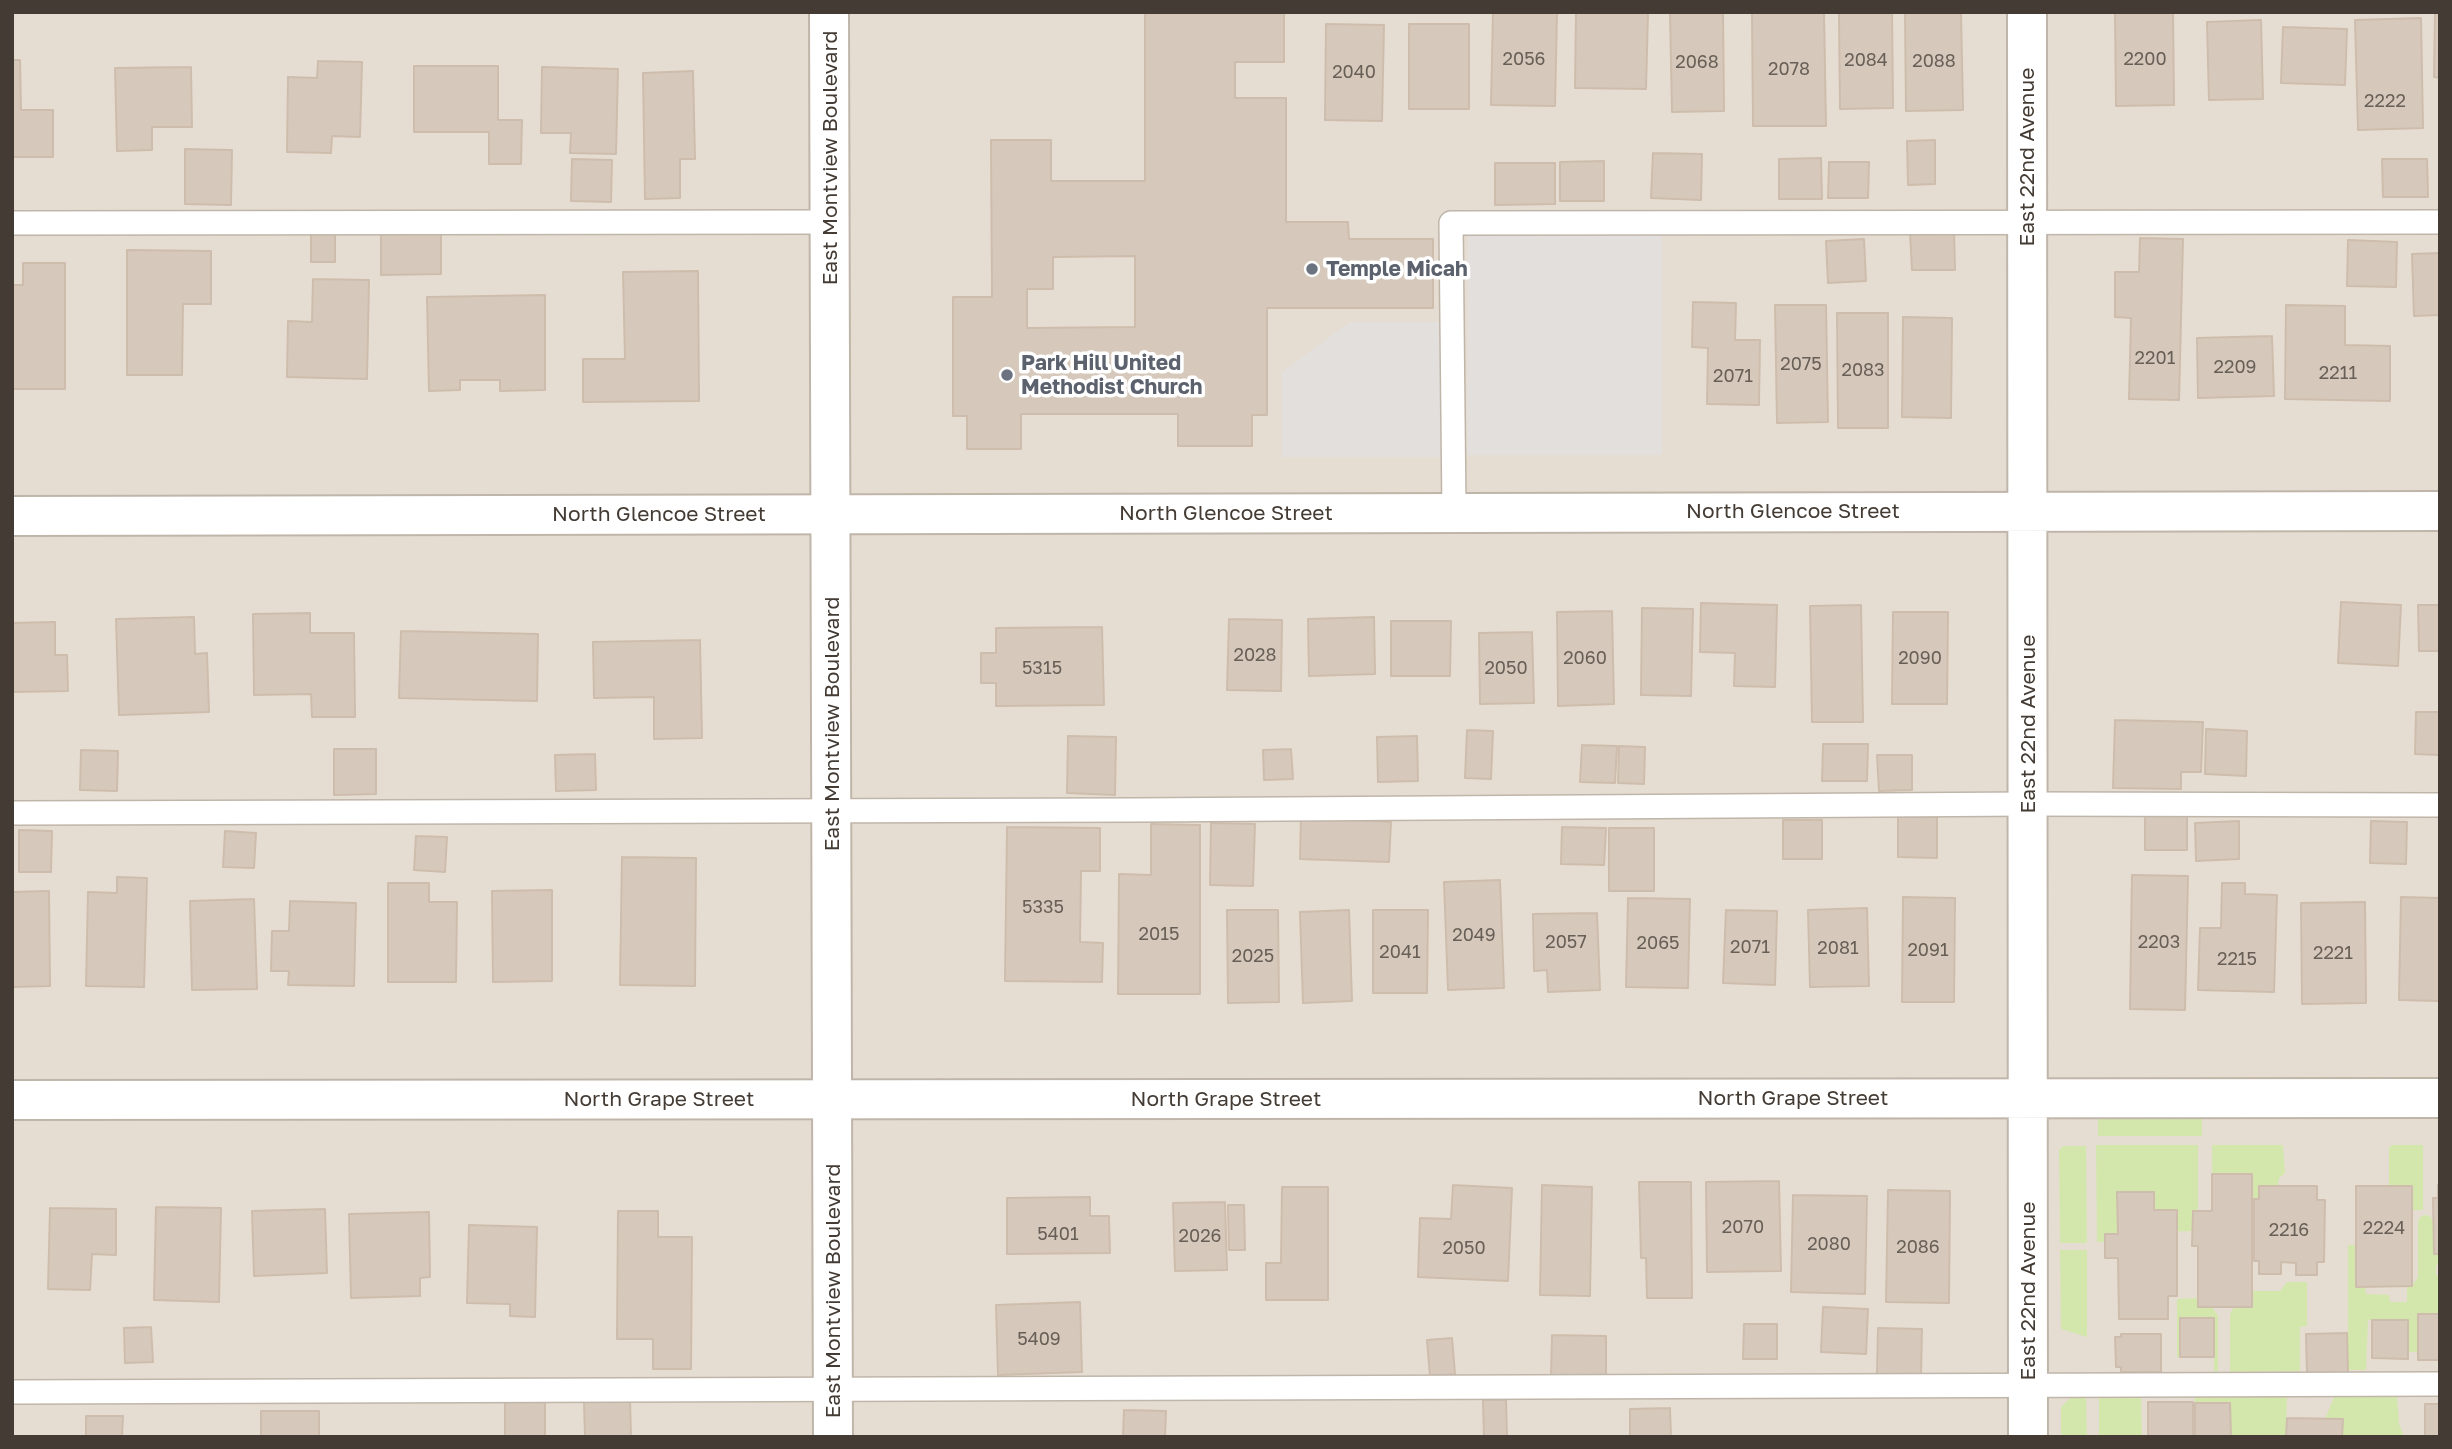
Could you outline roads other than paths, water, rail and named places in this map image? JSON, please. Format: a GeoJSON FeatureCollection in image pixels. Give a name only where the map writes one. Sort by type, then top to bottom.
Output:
{"type":"FeatureCollection","features":[{"type":"Feature","properties":{"kind":"street","name":"East Montview Boulevard"},"geometry":{"type":"LineString","coordinates":[[829,12],[833,1437]]}},
{"type":"Feature","properties":{"kind":"street","name":"East 22nd Avenue"},"geometry":{"type":"LineString","coordinates":[[2027,12],[2028,1437]]}},
{"type":"Feature","properties":{"kind":"street","name":"North Glencoe Street"},"geometry":{"type":"LineString","coordinates":[[12,516],[2440,510]]}},
{"type":"Feature","properties":{"kind":"street","name":"North Grape Street"},"geometry":{"type":"LineString","coordinates":[[12,1100],[2440,1098]]}},
{"type":"Feature","properties":{"kind":"lane"},"geometry":{"type":"LineString","coordinates":[[12,223],[829,222]]}},
{"type":"Feature","properties":{"kind":"lane"},"geometry":{"type":"LineString","coordinates":[[1454,512],[1451,223],[2440,222]]}},
{"type":"Feature","properties":{"kind":"lane"},"geometry":{"type":"LineString","coordinates":[[12,813],[2028,804],[2440,805]]}},
{"type":"Feature","properties":{"kind":"lane"},"geometry":{"type":"LineString","coordinates":[[12,1392],[2440,1384]]}},
{"type":"Feature","properties":{"kind":"place","name":"Temple Micah"},"geometry":{"type":"Point","coordinates":[1312,269]}},
{"type":"Feature","properties":{"kind":"place","name":"Park Hill United Methodist Church"},"geometry":{"type":"Point","coordinates":[1007,375]}}]}
